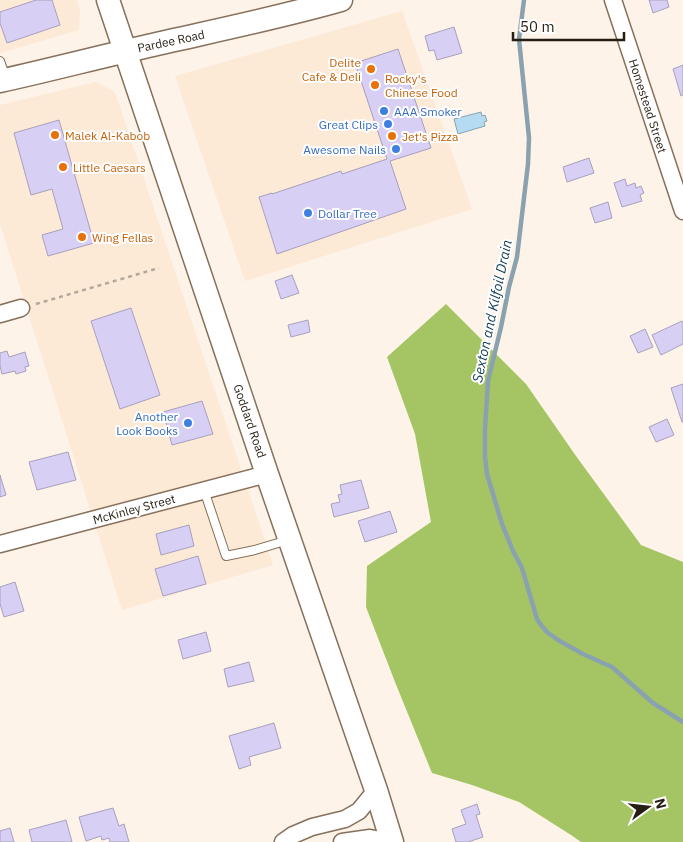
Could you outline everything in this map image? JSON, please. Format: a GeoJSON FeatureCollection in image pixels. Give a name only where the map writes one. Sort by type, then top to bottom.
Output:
{"type":"FeatureCollection","features":[{"type":"Feature","properties":{"kind":"main road","name":"Goddard Road"},"geometry":{"type":"LineString","coordinates":[[108,0],[392,842]]}},
{"type":"Feature","properties":{"kind":"main road","name":"Pardee Road"},"geometry":{"type":"LineString","coordinates":[[2,73],[125,51],[244,25],[292,10],[341,0]]}},
{"type":"Feature","properties":{"kind":"street","name":"Homestead Street"},"geometry":{"type":"LineString","coordinates":[[613,0],[683,211]]}},
{"type":"Feature","properties":{"kind":"street"},"geometry":{"type":"LineString","coordinates":[[0,314],[22,308]]}},
{"type":"Feature","properties":{"kind":"street","name":"McKinley Street"},"geometry":{"type":"LineString","coordinates":[[0,544],[267,474]]}},
{"type":"Feature","properties":{"kind":"street"},"geometry":{"type":"LineString","coordinates":[[283,842],[293,834],[345,819],[359,811],[376,790]]}},
{"type":"Feature","properties":{"kind":"street"},"geometry":{"type":"LineString","coordinates":[[342,842],[370,838],[392,842]]}},
{"type":"Feature","properties":{"kind":"lane"},"geometry":{"type":"LineString","coordinates":[[204,490],[226,556],[255,550],[290,539]]}},
{"type":"Feature","properties":{"kind":"path"},"geometry":{"type":"LineString","coordinates":[[22,308],[159,268]]}},
{"type":"Feature","properties":{"kind":"shaded area"},"geometry":{"type":"Polygon","coordinates":[[[0,0],[77,0],[80,9],[79,30],[0,53],[0,0]]]}},
{"type":"Feature","properties":{"kind":"shaded area"},"geometry":{"type":"Polygon","coordinates":[[[402,11],[472,209],[245,281],[175,76],[402,11]]]}},
{"type":"Feature","properties":{"kind":"shaded area"},"geometry":{"type":"Polygon","coordinates":[[[96,82],[115,92],[273,565],[122,610],[0,224],[0,105],[96,82]]]}},
{"type":"Feature","properties":{"kind":"green space"},"geometry":{"type":"Polygon","coordinates":[[[446,304],[526,384],[641,545],[683,562],[683,842],[581,842],[519,802],[432,773],[366,607],[367,566],[431,522],[415,434],[387,357],[446,304]]]}},
{"type":"Feature","properties":{"kind":"water"},"geometry":{"type":"Polygon","coordinates":[[[481,112],[482,116],[485,115],[487,121],[484,122],[485,126],[458,134],[454,119],[481,112]]]}},
{"type":"Feature","properties":{"kind":"building"},"geometry":{"type":"Polygon","coordinates":[[[36,0],[52,0],[60,25],[7,43],[0,23],[0,12],[36,0]]]}},
{"type":"Feature","properties":{"kind":"building"},"geometry":{"type":"Polygon","coordinates":[[[649,0],[667,0],[669,7],[653,13],[649,0]]]}},
{"type":"Feature","properties":{"kind":"building"},"geometry":{"type":"Polygon","coordinates":[[[454,27],[462,53],[437,60],[434,50],[429,51],[425,36],[454,27]]]}},
{"type":"Feature","properties":{"kind":"building"},"geometry":{"type":"Polygon","coordinates":[[[398,49],[431,148],[390,161],[406,209],[277,254],[259,197],[341,171],[342,174],[387,159],[355,63],[398,49]]]}},
{"type":"Feature","properties":{"kind":"building"},"geometry":{"type":"Polygon","coordinates":[[[683,65],[683,95],[681,96],[673,69],[683,65]]]}},
{"type":"Feature","properties":{"kind":"building"},"geometry":{"type":"Polygon","coordinates":[[[59,120],[94,243],[48,256],[42,235],[63,229],[52,189],[31,195],[14,133],[59,120]]]}},
{"type":"Feature","properties":{"kind":"building"},"geometry":{"type":"Polygon","coordinates":[[[589,158],[594,173],[567,182],[563,167],[589,158]]]}},
{"type":"Feature","properties":{"kind":"building"},"geometry":{"type":"Polygon","coordinates":[[[625,179],[627,186],[635,183],[636,188],[641,186],[644,193],[640,195],[642,201],[622,207],[614,183],[625,179]]]}},
{"type":"Feature","properties":{"kind":"building"},"geometry":{"type":"Polygon","coordinates":[[[608,202],[612,218],[595,223],[590,208],[608,202]]]}},
{"type":"Feature","properties":{"kind":"building"},"geometry":{"type":"Polygon","coordinates":[[[292,275],[299,293],[281,299],[275,281],[292,275]]]}},
{"type":"Feature","properties":{"kind":"building"},"geometry":{"type":"Polygon","coordinates":[[[131,308],[160,395],[120,409],[91,321],[131,308]]]}},
{"type":"Feature","properties":{"kind":"building"},"geometry":{"type":"Polygon","coordinates":[[[308,320],[310,332],[291,337],[288,325],[308,320]]]}},
{"type":"Feature","properties":{"kind":"building"},"geometry":{"type":"Polygon","coordinates":[[[682,321],[683,344],[661,355],[652,335],[682,321]]]}},
{"type":"Feature","properties":{"kind":"building"},"geometry":{"type":"Polygon","coordinates":[[[645,329],[653,347],[638,353],[630,336],[645,329]]]}},
{"type":"Feature","properties":{"kind":"building"},"geometry":{"type":"Polygon","coordinates":[[[7,351],[9,357],[25,352],[29,366],[25,367],[26,371],[16,374],[15,371],[2,374],[0,353],[7,351]]]}},
{"type":"Feature","properties":{"kind":"building"},"geometry":{"type":"Polygon","coordinates":[[[683,384],[683,422],[682,422],[671,388],[683,384]]]}},
{"type":"Feature","properties":{"kind":"building","name":"Another Look Books"},"geometry":{"type":"Polygon","coordinates":[[[202,401],[213,434],[172,445],[163,412],[202,401]]]}},
{"type":"Feature","properties":{"kind":"building"},"geometry":{"type":"Polygon","coordinates":[[[667,419],[674,435],[656,442],[649,427],[667,419]]]}},
{"type":"Feature","properties":{"kind":"building"},"geometry":{"type":"Polygon","coordinates":[[[68,452],[76,480],[37,490],[29,462],[68,452]]]}},
{"type":"Feature","properties":{"kind":"building"},"geometry":{"type":"Polygon","coordinates":[[[0,475],[6,495],[0,497],[0,475]]]}},
{"type":"Feature","properties":{"kind":"building"},"geometry":{"type":"Polygon","coordinates":[[[361,480],[369,508],[334,517],[331,504],[340,502],[338,495],[342,494],[340,485],[361,480]]]}},
{"type":"Feature","properties":{"kind":"building"},"geometry":{"type":"Polygon","coordinates":[[[390,511],[397,532],[365,542],[358,521],[390,511]]]}},
{"type":"Feature","properties":{"kind":"building"},"geometry":{"type":"Polygon","coordinates":[[[189,525],[194,546],[161,555],[156,534],[189,525]]]}},
{"type":"Feature","properties":{"kind":"building"},"geometry":{"type":"Polygon","coordinates":[[[198,556],[206,584],[163,596],[155,569],[198,556]]]}},
{"type":"Feature","properties":{"kind":"building"},"geometry":{"type":"Polygon","coordinates":[[[15,582],[24,611],[4,617],[0,604],[0,587],[15,582]]]}},
{"type":"Feature","properties":{"kind":"building"},"geometry":{"type":"Polygon","coordinates":[[[206,632],[211,651],[183,659],[178,640],[206,632]]]}},
{"type":"Feature","properties":{"kind":"building"},"geometry":{"type":"Polygon","coordinates":[[[249,662],[254,681],[228,687],[224,669],[249,662]]]}},
{"type":"Feature","properties":{"kind":"building"},"geometry":{"type":"Polygon","coordinates":[[[274,723],[281,748],[249,757],[251,765],[239,769],[229,736],[274,723]]]}},
{"type":"Feature","properties":{"kind":"building"},"geometry":{"type":"Polygon","coordinates":[[[477,804],[480,814],[476,815],[483,837],[468,842],[456,842],[452,829],[466,824],[461,810],[477,804]]]}},
{"type":"Feature","properties":{"kind":"building"},"geometry":{"type":"Polygon","coordinates":[[[113,808],[119,826],[124,824],[129,842],[110,842],[109,838],[102,840],[101,836],[86,841],[79,817],[113,808]]]}},
{"type":"Feature","properties":{"kind":"building"},"geometry":{"type":"Polygon","coordinates":[[[66,820],[72,842],[32,842],[29,830],[66,820]]]}},
{"type":"Feature","properties":{"kind":"building"},"geometry":{"type":"Polygon","coordinates":[[[10,828],[14,842],[0,842],[0,831],[10,828]]]}},
{"type":"Feature","properties":{"kind":"waterway","name":"Sexton and Kilfoil Drain"},"geometry":{"type":"LineString","coordinates":[[524,0],[519,39],[529,138],[528,164],[517,257],[488,381],[485,429],[487,474],[502,524],[522,568],[537,619],[541,625],[558,640],[612,667],[653,703],[683,722]]}},
{"type":"Feature","properties":{"kind":"place","name":"Delite Cafe & Deli"},"geometry":{"type":"Point","coordinates":[371,69]}},
{"type":"Feature","properties":{"kind":"place","name":"Rocky's Chinese Food"},"geometry":{"type":"Point","coordinates":[375,85]}},
{"type":"Feature","properties":{"kind":"place","name":"AAA Smoker"},"geometry":{"type":"Point","coordinates":[384,111]}},
{"type":"Feature","properties":{"kind":"place","name":"Great Clips"},"geometry":{"type":"Point","coordinates":[388,124]}},
{"type":"Feature","properties":{"kind":"place","name":"Malek Al-Kabob"},"geometry":{"type":"Point","coordinates":[55,135]}},
{"type":"Feature","properties":{"kind":"place","name":"Jet's Pizza"},"geometry":{"type":"Point","coordinates":[392,136]}},
{"type":"Feature","properties":{"kind":"place","name":"Awesome Nails"},"geometry":{"type":"Point","coordinates":[396,149]}},
{"type":"Feature","properties":{"kind":"place","name":"Little Caesars"},"geometry":{"type":"Point","coordinates":[63,167]}},
{"type":"Feature","properties":{"kind":"place","name":"Dollar Tree"},"geometry":{"type":"Point","coordinates":[308,213]}},
{"type":"Feature","properties":{"kind":"place","name":"Wing Fellas"},"geometry":{"type":"Point","coordinates":[82,237]}},
{"type":"Feature","properties":{"kind":"place","name":"Another Look Books"},"geometry":{"type":"Point","coordinates":[188,423]}}]}
